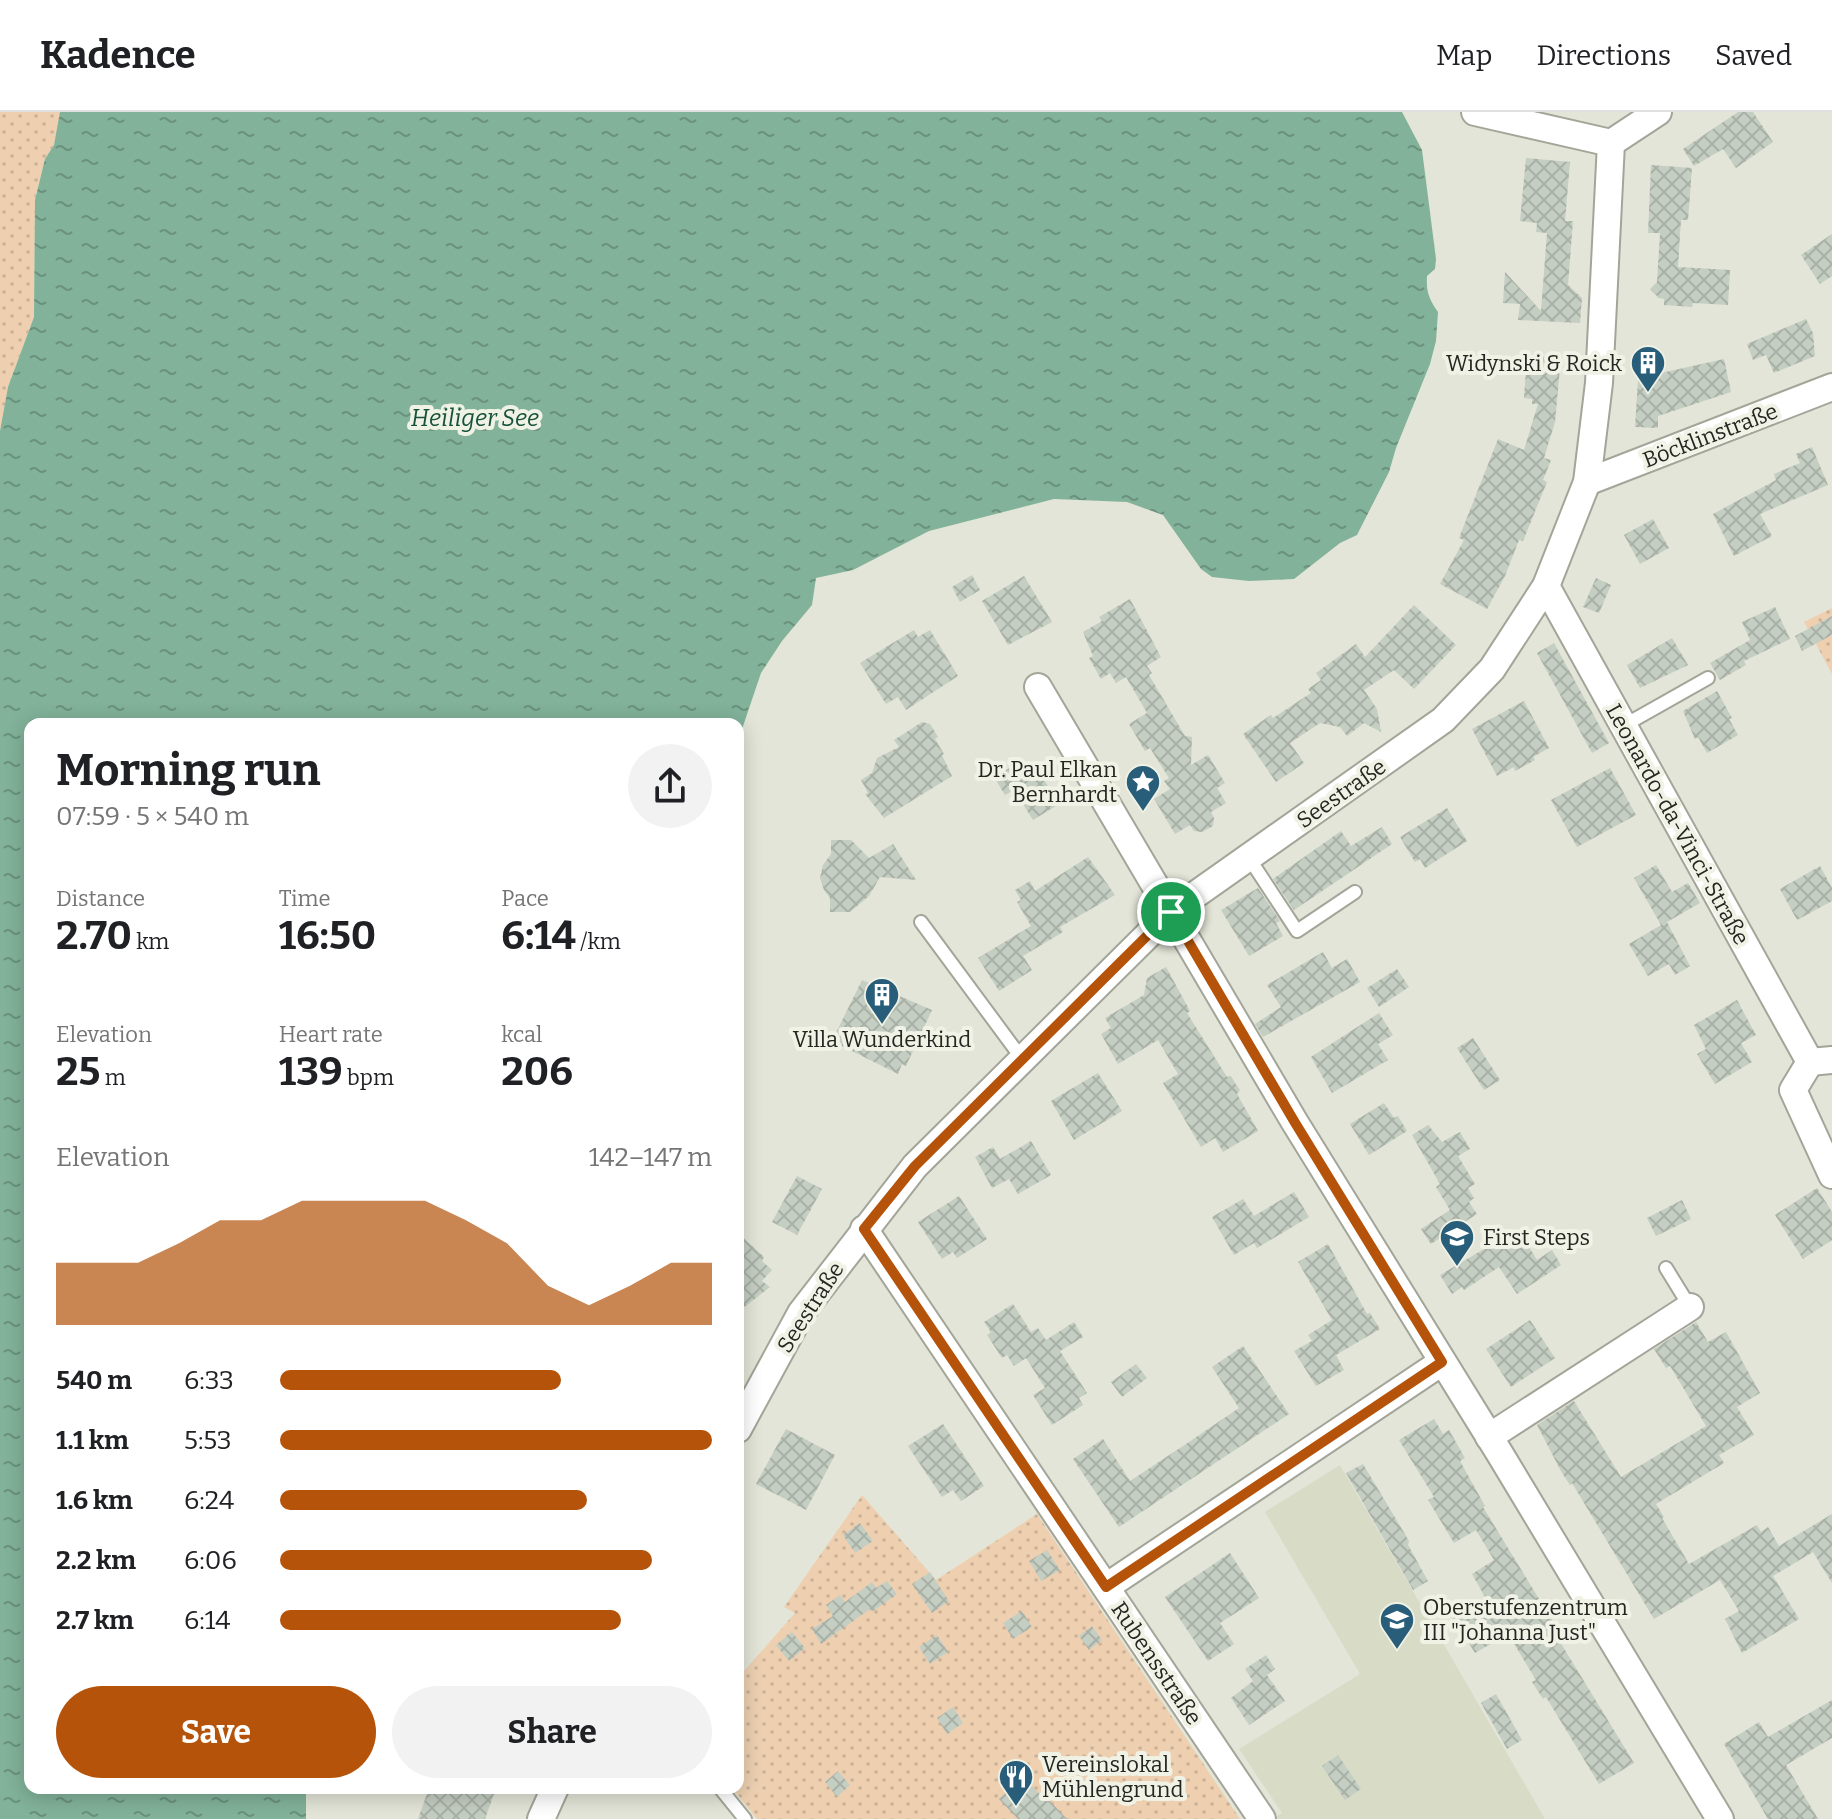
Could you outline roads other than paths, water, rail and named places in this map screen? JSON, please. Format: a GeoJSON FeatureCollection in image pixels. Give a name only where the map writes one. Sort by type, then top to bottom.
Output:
{"type":"FeatureCollection","features":[{"type":"Feature","properties":{"kind":"street"},"geometry":{"type":"LineString","coordinates":[[1475,112],[1611,143],[1658,112]]}},
{"type":"Feature","properties":{"kind":"street","name":"Seestraße"},"geometry":{"type":"LineString","coordinates":[[744,1418],[801,1313],[915,1166],[1171,912],[1443,720],[1492,669],[1546,586],[1587,482],[1599,383],[1611,143]]}},
{"type":"Feature","properties":{"kind":"street","name":"Böcklinstraße"},"geometry":{"type":"LineString","coordinates":[[1587,482],[1832,387]]}},
{"type":"Feature","properties":{"kind":"street","name":"Leonardo-da-Vinci-Straße"},"geometry":{"type":"LineString","coordinates":[[1546,586],[1623,726],[1821,1061],[1793,1090],[1832,1175]]}},
{"type":"Feature","properties":{"kind":"street"},"geometry":{"type":"LineString","coordinates":[[1038,687],[1294,1121],[1720,1819]]}},
{"type":"Feature","properties":{"kind":"street","name":"Rubensstraße"},"geometry":{"type":"LineString","coordinates":[[864,1229],[1262,1819]]}},
{"type":"Feature","properties":{"kind":"street"},"geometry":{"type":"LineString","coordinates":[[1489,1437],[1690,1307]]}},
{"type":"Feature","properties":{"kind":"street"},"geometry":{"type":"LineString","coordinates":[[1106,1587],[1442,1362]]}},
{"type":"Feature","properties":{"kind":"street"},"geometry":{"type":"LineString","coordinates":[[541,1819],[552,1794]]}},
{"type":"Feature","properties":{"kind":"lane"},"geometry":{"type":"LineString","coordinates":[[1623,726],[1708,678]]}},
{"type":"Feature","properties":{"kind":"lane"},"geometry":{"type":"LineString","coordinates":[[1249,858],[1297,931],[1355,892]]}},
{"type":"Feature","properties":{"kind":"lane"},"geometry":{"type":"LineString","coordinates":[[921,922],[1023,1060]]}},
{"type":"Feature","properties":{"kind":"lane"},"geometry":{"type":"LineString","coordinates":[[1666,1268],[1690,1307]]}},
{"type":"Feature","properties":{"kind":"lane"},"geometry":{"type":"LineString","coordinates":[[725,1794],[745,1819]]}},
{"type":"Feature","properties":{"kind":"water","name":"Heiliger See"},"geometry":{"type":"Polygon","coordinates":[[[60,112],[1402,112],[1422,150],[1436,259],[1435,269],[1427,276],[1427,287],[1438,312],[1436,341],[1430,364],[1389,472],[1357,535],[1340,543],[1294,579],[1249,581],[1212,577],[1201,569],[1163,515],[1127,502],[1054,499],[929,531],[853,570],[816,578],[812,605],[761,673],[744,723],[744,718],[24,718],[24,1794],[306,1794],[306,1819],[0,1819],[0,431],[8,387],[34,317],[35,200],[45,159],[54,145],[60,112]]]}},
{"type":"Feature","properties":{"kind":"place","name":"Widynski & Roick"},"geometry":{"type":"Point","coordinates":[1648,394]}},
{"type":"Feature","properties":{"kind":"place","name":"Dr. Paul Elkan Bernhardt"},"geometry":{"type":"Point","coordinates":[1143,813]}},
{"type":"Feature","properties":{"kind":"place","name":"Villa Wunderkind"},"geometry":{"type":"Point","coordinates":[882,1026]}},
{"type":"Feature","properties":{"kind":"place","name":"First Steps"},"geometry":{"type":"Point","coordinates":[1457,1268]}},
{"type":"Feature","properties":{"kind":"place","name":"Oberstufenzentrum III \"Johanna Just\""},"geometry":{"type":"Point","coordinates":[1397,1651]}},
{"type":"Feature","properties":{"kind":"place","name":"Vereinslokal Mühlengrund"},"geometry":{"type":"Point","coordinates":[1016,1808]}}]}
